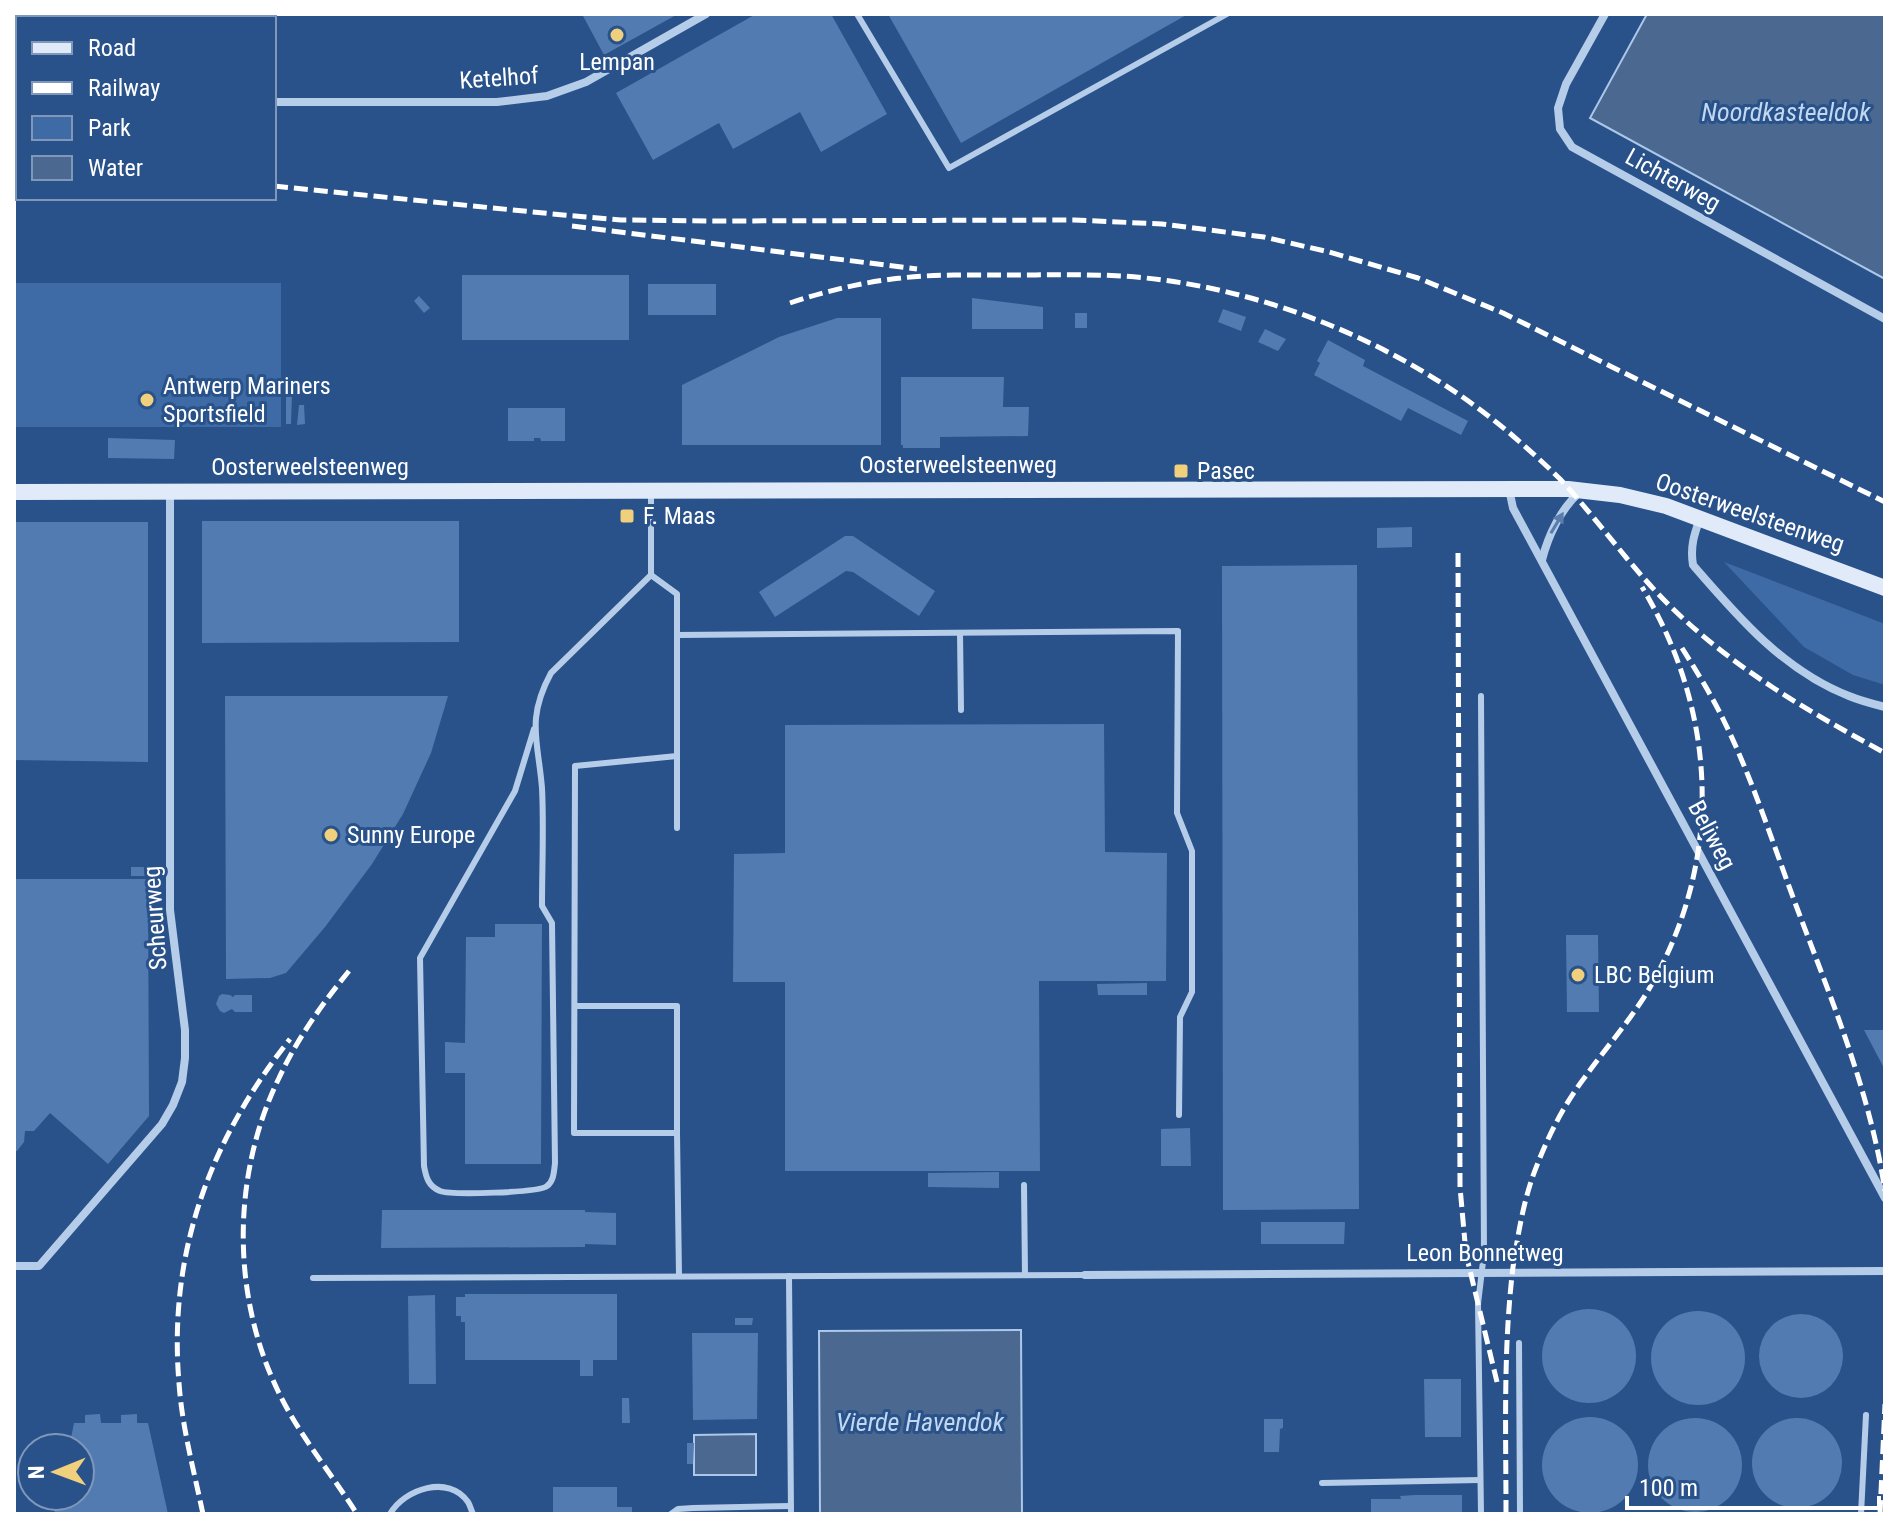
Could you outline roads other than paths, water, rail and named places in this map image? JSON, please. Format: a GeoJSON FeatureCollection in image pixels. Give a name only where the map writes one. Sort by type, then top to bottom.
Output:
{"type":"FeatureCollection","features":[{"type":"Feature","properties":{"kind":"main road","name":"Oosterweelsteenweg"},"geometry":{"type":"LineString","coordinates":[[14,492],[1581,491],[1620,495],[1666,506],[1885,588]]}},
{"type":"Feature","properties":{"kind":"street","name":"Ketelhof"},"geometry":{"type":"LineString","coordinates":[[276,102],[497,102],[547,96],[586,82],[706,14]]}},
{"type":"Feature","properties":{"kind":"street","name":"Lichterweg"},"geometry":{"type":"LineString","coordinates":[[1605,14],[1566,84],[1558,108],[1560,129],[1572,147],[1885,319]]}},
{"type":"Feature","properties":{"kind":"street","name":"Beliweg"},"geometry":{"type":"LineString","coordinates":[[1508,489],[1511,505],[1885,1198]]}},
{"type":"Feature","properties":{"kind":"street"},"geometry":{"type":"LineString","coordinates":[[1542,561],[1555,525],[1581,491]]}},
{"type":"Feature","properties":{"kind":"street","name":"Scheurweg"},"geometry":{"type":"LineString","coordinates":[[14,1266],[39,1266],[162,1124],[182,1082],[185,1030],[170,910],[170,492]]}},
{"type":"Feature","properties":{"kind":"street"},"geometry":{"type":"LineString","coordinates":[[1700,517],[1691,552],[1693,565],[1755,633],[1782,658],[1809,676],[1848,696],[1885,707]]}},
{"type":"Feature","properties":{"kind":"street","name":"Leon Bonnetweg"},"geometry":{"type":"LineString","coordinates":[[1085,1275],[1885,1271]]}},
{"type":"Feature","properties":{"kind":"lane"},"geometry":{"type":"LineString","coordinates":[[857,14],[949,168],[1227,14]]}},
{"type":"Feature","properties":{"kind":"lane"},"geometry":{"type":"LineString","coordinates":[[534,729],[542,788],[542,906],[552,923],[553,1178],[546,1187],[533,1191],[439,1191],[428,1182],[424,1166],[420,958],[515,791],[534,729],[537,705],[551,673],[651,575],[651,491]]}},
{"type":"Feature","properties":{"kind":"lane"},"geometry":{"type":"LineString","coordinates":[[651,575],[677,594],[677,828]]}},
{"type":"Feature","properties":{"kind":"lane"},"geometry":{"type":"LineString","coordinates":[[677,635],[1178,631],[1177,813],[1192,851],[1192,992],[1180,1017],[1179,1115]]}},
{"type":"Feature","properties":{"kind":"lane"},"geometry":{"type":"LineString","coordinates":[[960,633],[961,710]]}},
{"type":"Feature","properties":{"kind":"lane"},"geometry":{"type":"LineString","coordinates":[[1481,696],[1484,1237],[1478,1304],[1481,1514]]}},
{"type":"Feature","properties":{"kind":"lane"},"geometry":{"type":"LineString","coordinates":[[677,756],[575,766],[574,1133],[677,1133]]}},
{"type":"Feature","properties":{"kind":"lane"},"geometry":{"type":"LineString","coordinates":[[575,1006],[677,1006],[679,1276]]}},
{"type":"Feature","properties":{"kind":"lane"},"geometry":{"type":"LineString","coordinates":[[1024,1185],[1025,1275]]}},
{"type":"Feature","properties":{"kind":"lane"},"geometry":{"type":"LineString","coordinates":[[313,1278],[1085,1275]]}},
{"type":"Feature","properties":{"kind":"lane"},"geometry":{"type":"LineString","coordinates":[[671,1514],[678,1509],[693,1508],[791,1510],[789,1276]]}},
{"type":"Feature","properties":{"kind":"lane"},"geometry":{"type":"LineString","coordinates":[[1519,1343],[1520,1514]]}},
{"type":"Feature","properties":{"kind":"lane"},"geometry":{"type":"LineString","coordinates":[[1861,1514],[1866,1415]]}},
{"type":"Feature","properties":{"kind":"lane"},"geometry":{"type":"LineString","coordinates":[[1322,1483],[1480,1480]]}},
{"type":"Feature","properties":{"kind":"lane"},"geometry":{"type":"LineString","coordinates":[[390,1514],[399,1501],[425,1488],[456,1491],[468,1501],[473,1514]]}},
{"type":"Feature","properties":{"kind":"water","name":"Noordkasteeldok"},"geometry":{"type":"Polygon","coordinates":[[[1647,14],[1885,14],[1885,279],[1590,118],[1647,14]]]}},
{"type":"Feature","properties":{"kind":"water","name":"Vierde Havendok"},"geometry":{"type":"Polygon","coordinates":[[[1021,1330],[1022,1514],[820,1514],[819,1331],[1021,1330]]]}},
{"type":"Feature","properties":{"kind":"water"},"geometry":{"type":"Polygon","coordinates":[[[756,1434],[756,1475],[694,1475],[694,1435],[756,1434]]]}},
{"type":"Feature","properties":{"kind":"railway"},"geometry":{"type":"LineString","coordinates":[[276,186],[621,220],[1074,220],[1162,224],[1264,237],[1418,278],[1503,313],[1885,502]]}},
{"type":"Feature","properties":{"kind":"railway"},"geometry":{"type":"LineString","coordinates":[[572,226],[917,269]]}},
{"type":"Feature","properties":{"kind":"railway"},"geometry":{"type":"LineString","coordinates":[[790,303],[859,285],[914,277],[1108,275],[1175,282],[1227,292],[1330,325],[1380,348],[1472,403],[1560,479],[1643,577],[1696,630],[1774,688],[1885,753]]}},
{"type":"Feature","properties":{"kind":"railway"},"geometry":{"type":"LineString","coordinates":[[1458,553],[1460,1187],[1466,1254],[1497,1382]]}},
{"type":"Feature","properties":{"kind":"railway"},"geometry":{"type":"LineString","coordinates":[[1506,1514],[1508,1329],[1513,1267],[1527,1196],[1544,1147],[1563,1111],[1639,1005],[1671,945],[1689,894],[1699,842],[1702,790],[1698,738],[1686,686],[1667,636],[1642,587]]}},
{"type":"Feature","properties":{"kind":"railway"},"geometry":{"type":"LineString","coordinates":[[1682,648],[1724,721],[1763,814],[1860,1082],[1885,1191]]}},
{"type":"Feature","properties":{"kind":"railway"},"geometry":{"type":"LineString","coordinates":[[349,971],[294,1049],[264,1115],[252,1154],[243,1234],[245,1275],[252,1315],[278,1391],[357,1514]]}},
{"type":"Feature","properties":{"kind":"railway"},"geometry":{"type":"LineString","coordinates":[[203,1514],[179,1383],[177,1335],[180,1289],[188,1244],[200,1200],[237,1117],[290,1039]]}},
{"type":"Feature","properties":{"kind":"railway"},"geometry":{"type":"LineString","coordinates":[[1880,1514],[1885,1404]]}},
{"type":"Feature","properties":{"kind":"place","name":"Lempan"},"geometry":{"type":"Point","coordinates":[617,35]}},
{"type":"Feature","properties":{"kind":"place","name":"Antwerp Mariners Sportsfield"},"geometry":{"type":"Point","coordinates":[147,400]}},
{"type":"Feature","properties":{"kind":"place","name":"Pasec"},"geometry":{"type":"Point","coordinates":[1181,471]}},
{"type":"Feature","properties":{"kind":"place","name":"F. Maas"},"geometry":{"type":"Point","coordinates":[627,516]}},
{"type":"Feature","properties":{"kind":"place","name":"Sunny Europe"},"geometry":{"type":"Point","coordinates":[331,835]}},
{"type":"Feature","properties":{"kind":"place","name":"LBC Belgium"},"geometry":{"type":"Point","coordinates":[1578,975]}}]}
